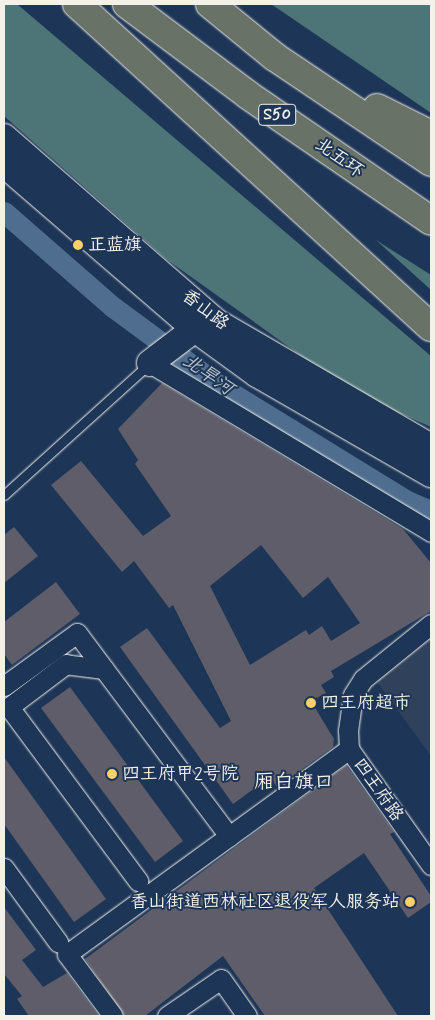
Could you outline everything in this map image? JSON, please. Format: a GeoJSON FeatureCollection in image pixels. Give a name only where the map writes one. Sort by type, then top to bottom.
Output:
{"type":"FeatureCollection","features":[{"type":"Feature","properties":{"kind":"highway"},"geometry":{"type":"LineString","coordinates":[[77,4],[431,327]]}},
{"type":"Feature","properties":{"kind":"highway","name":"北五环"},"geometry":{"type":"LineString","coordinates":[[127,4],[248,95],[431,221]]}},
{"type":"Feature","properties":{"kind":"highway","name":"S50"},"geometry":{"type":"LineString","coordinates":[[210,4],[276,57],[431,162]]}},
{"type":"Feature","properties":{"kind":"highway"},"geometry":{"type":"LineString","coordinates":[[276,57],[431,135]]}},
{"type":"Feature","properties":{"kind":"street","name":"香山路"},"geometry":{"type":"LineString","coordinates":[[4,137],[216,322],[431,447]]}},
{"type":"Feature","properties":{"kind":"street","name":"香山路"},"geometry":{"type":"LineString","coordinates":[[4,164],[195,329],[257,374],[431,474]]}},
{"type":"Feature","properties":{"kind":"street"},"geometry":{"type":"LineString","coordinates":[[195,329],[150,363],[431,532]]}},
{"type":"Feature","properties":{"kind":"street","name":"四王府路"},"geometry":{"type":"LineString","coordinates":[[431,624],[363,679],[353,695],[349,749],[431,865]]}},
{"type":"Feature","properties":{"kind":"street"},"geometry":{"type":"LineString","coordinates":[[4,686],[77,633],[229,836]]}},
{"type":"Feature","properties":{"kind":"street"},"geometry":{"type":"LineString","coordinates":[[104,669],[66,664],[9,707],[138,880]]}},
{"type":"Feature","properties":{"kind":"street"},"geometry":{"type":"LineString","coordinates":[[113,1016],[67,954],[349,749]]}},
{"type":"Feature","properties":{"kind":"street"},"geometry":{"type":"LineString","coordinates":[[4,868],[58,942]]}},
{"type":"Feature","properties":{"kind":"street"},"geometry":{"type":"LineString","coordinates":[[167,1016],[221,979],[247,1016]]}},
{"type":"Feature","properties":{"kind":"lane"},"geometry":{"type":"LineString","coordinates":[[4,495],[150,363]]}},
{"type":"Feature","properties":{"kind":"shaded area"},"geometry":{"type":"Polygon","coordinates":[[[431,637],[431,756],[375,679],[431,637]]]}},
{"type":"Feature","properties":{"kind":"green space"},"geometry":{"type":"Polygon","coordinates":[[[4,4],[17,4],[431,356],[431,427],[352,392],[166,259],[4,116],[4,4]]]}},
{"type":"Feature","properties":{"kind":"green space"},"geometry":{"type":"Polygon","coordinates":[[[271,4],[431,4],[431,113],[271,4]]]}},
{"type":"Feature","properties":{"kind":"green space"},"geometry":{"type":"Polygon","coordinates":[[[376,240],[431,275],[431,290],[376,240]]]}},
{"type":"Feature","properties":{"kind":"building"},"geometry":{"type":"Polygon","coordinates":[[[162,383],[403,529],[431,563],[431,611],[331,671],[334,677],[321,685],[326,693],[311,701],[334,739],[333,747],[277,787],[270,777],[233,804],[120,647],[147,628],[220,728],[231,721],[173,605],[169,608],[134,561],[122,572],[51,485],[81,461],[143,536],[171,516],[135,464],[138,460],[118,429],[162,383]],[[261,545],[210,586],[250,665],[306,630],[309,635],[322,626],[331,641],[360,623],[328,577],[303,598],[261,545]]]}},
{"type":"Feature","properties":{"kind":"building"},"geometry":{"type":"Polygon","coordinates":[[[14,527],[38,556],[4,583],[4,535],[14,527]]]}},
{"type":"Feature","properties":{"kind":"building"},"geometry":{"type":"Polygon","coordinates":[[[56,582],[80,614],[12,665],[4,654],[4,622],[56,582]]]}},
{"type":"Feature","properties":{"kind":"building","name":"四王府甲2号院"},"geometry":{"type":"Polygon","coordinates":[[[70,687],[183,841],[155,862],[41,708],[70,687]]]}},
{"type":"Feature","properties":{"kind":"building"},"geometry":{"type":"Polygon","coordinates":[[[4,757],[106,899],[74,922],[4,824],[4,757]]]}},
{"type":"Feature","properties":{"kind":"building"},"geometry":{"type":"Polygon","coordinates":[[[346,765],[394,832],[390,834],[431,896],[431,902],[408,918],[364,853],[314,888],[398,1016],[265,1016],[223,956],[145,1016],[124,1016],[85,959],[346,765]]]}},
{"type":"Feature","properties":{"kind":"building"},"geometry":{"type":"Polygon","coordinates":[[[4,907],[36,950],[22,960],[43,987],[67,973],[99,1016],[29,1016],[17,999],[22,996],[4,974],[4,907]]]}},
{"type":"Feature","properties":{"kind":"waterway","name":"北旱河"},"geometry":{"type":"LineString","coordinates":[[4,212],[113,307],[220,386],[407,501],[431,511]]}},
{"type":"Feature","properties":{"kind":"place","name":"正蓝旗"},"geometry":{"type":"Point","coordinates":[78,245]}},
{"type":"Feature","properties":{"kind":"place","name":"四王府超市"},"geometry":{"type":"Point","coordinates":[311,703]}},
{"type":"Feature","properties":{"kind":"place","name":"四王府甲2号院"},"geometry":{"type":"Point","coordinates":[112,774]}},
{"type":"Feature","properties":{"kind":"place","name":"香山街道西林社区退役军人服务站"},"geometry":{"type":"Point","coordinates":[410,902]}},
{"type":"Feature","properties":{"kind":"district","name":"厢白旗口"},"geometry":{"type":"Point","coordinates":[294,782]}}]}
